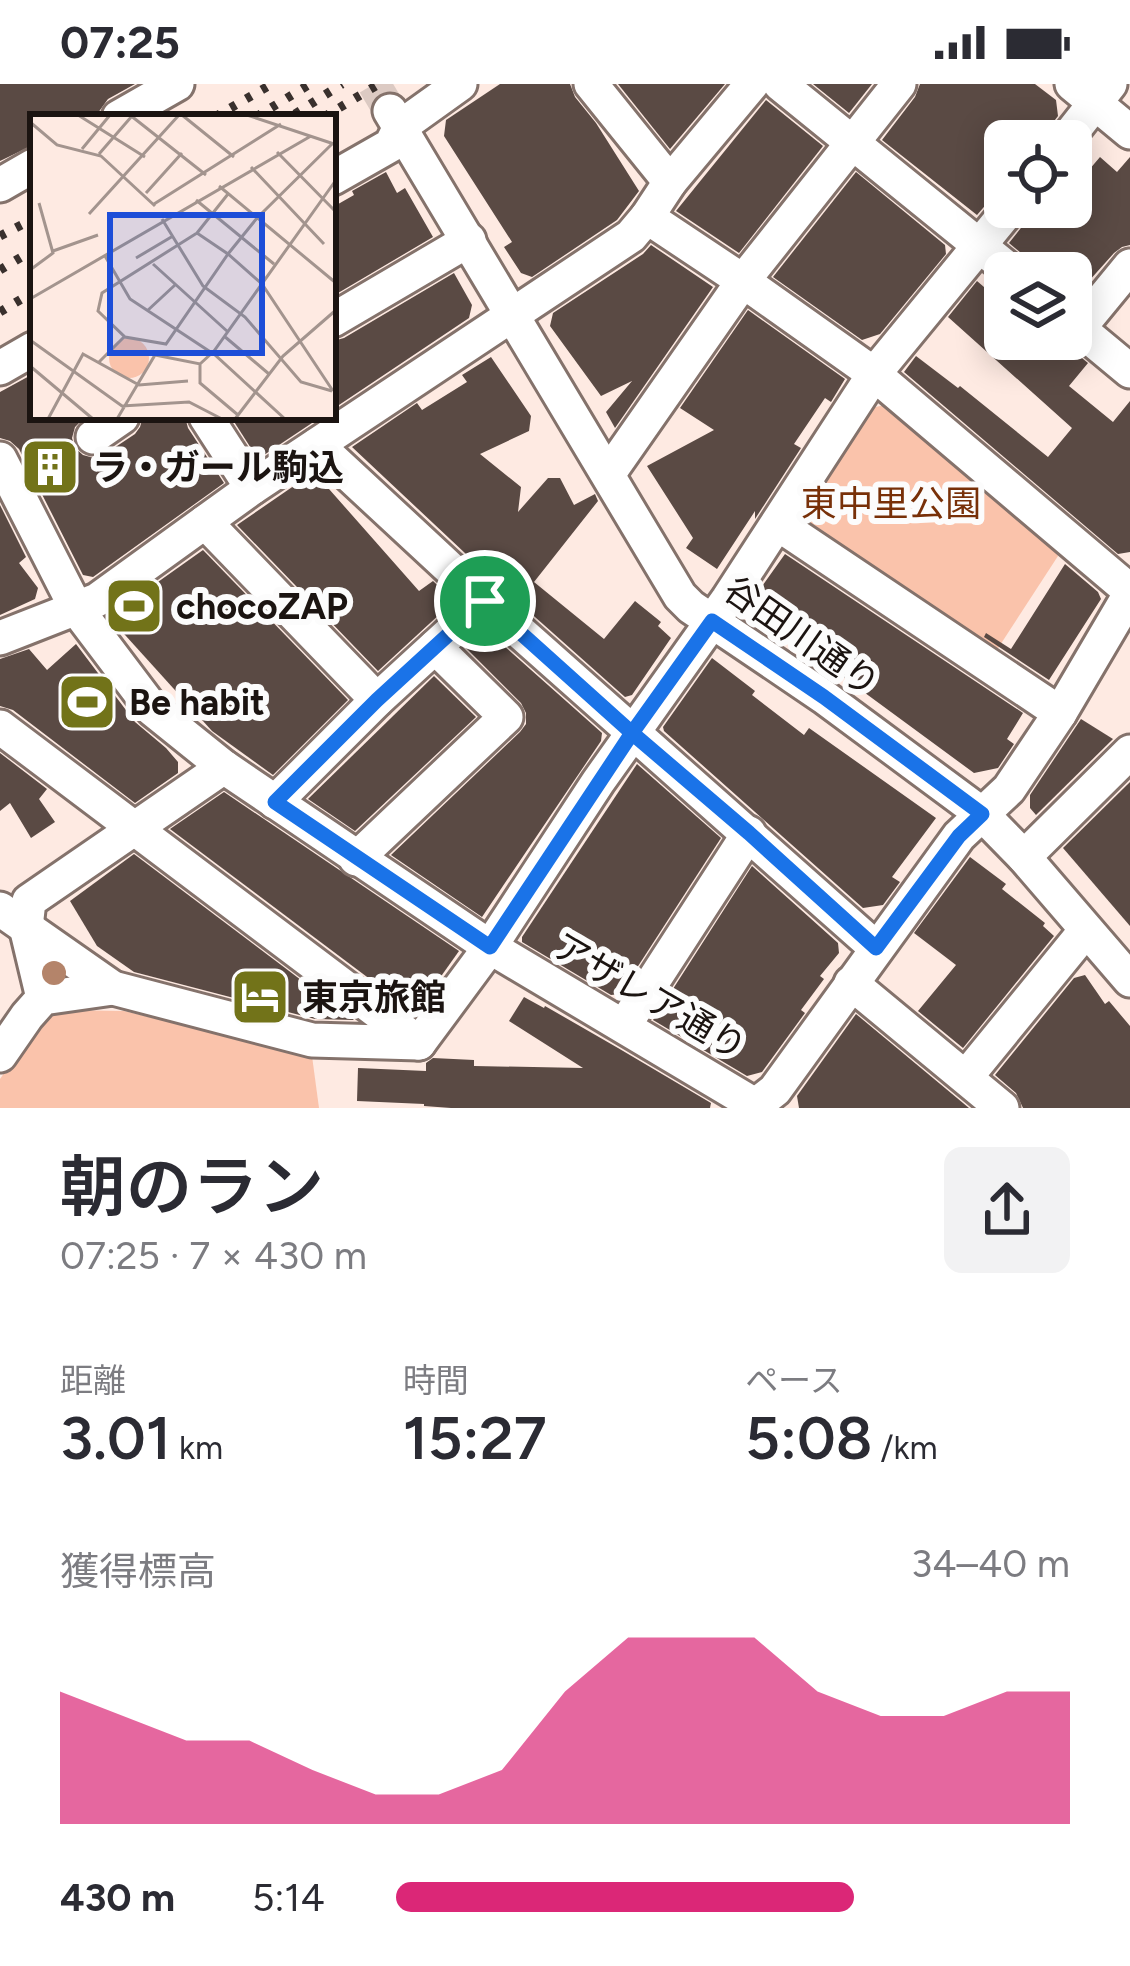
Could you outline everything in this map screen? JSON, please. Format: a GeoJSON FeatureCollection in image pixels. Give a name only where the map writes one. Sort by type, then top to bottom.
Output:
{"type":"FeatureCollection","features":[{"type":"Feature","properties":{"kind":"street"},"geometry":{"type":"LineString","coordinates":[[336,176],[391,146],[395,119],[460,84]]}},
{"type":"Feature","properties":{"kind":"street"},"geometry":{"type":"LineString","coordinates":[[591,84],[670,182]]}},
{"type":"Feature","properties":{"kind":"street"},"geometry":{"type":"LineString","coordinates":[[0,638],[98,600],[252,488],[631,236],[752,84]]}},
{"type":"Feature","properties":{"kind":"street"},"geometry":{"type":"LineString","coordinates":[[780,84],[988,252]]}},
{"type":"Feature","properties":{"kind":"street"},"geometry":{"type":"LineString","coordinates":[[609,473],[743,281],[899,84]]}},
{"type":"Feature","properties":{"kind":"street"},"geometry":{"type":"LineString","coordinates":[[123,114],[159,88]]}},
{"type":"Feature","properties":{"kind":"street"},"geometry":{"type":"LineString","coordinates":[[1076,120],[1092,90],[1130,131]]}},
{"type":"Feature","properties":{"kind":"street","name":"谷田川通り"},"geometry":{"type":"LineString","coordinates":[[395,119],[680,596],[982,814],[1130,980]]}},
{"type":"Feature","properties":{"kind":"street"},"geometry":{"type":"LineString","coordinates":[[0,184],[30,168]]}},
{"type":"Feature","properties":{"kind":"street"},"geometry":{"type":"LineString","coordinates":[[646,218],[874,374],[1130,592],[1060,713],[1009,789],[959,836],[775,1090],[756,1107]]}},
{"type":"Feature","properties":{"kind":"street"},"geometry":{"type":"LineString","coordinates":[[419,1042],[490,947],[778,524],[874,374],[993,228]]}},
{"type":"Feature","properties":{"kind":"street"},"geometry":{"type":"LineString","coordinates":[[336,318],[469,240]]}},
{"type":"Feature","properties":{"kind":"street"},"geometry":{"type":"LineString","coordinates":[[1092,307],[1130,266]]}},
{"type":"Feature","properties":{"kind":"street"},"geometry":{"type":"LineString","coordinates":[[1092,339],[1130,371]]}},
{"type":"Feature","properties":{"kind":"street"},"geometry":{"type":"LineString","coordinates":[[0,368],[30,351]]}},
{"type":"Feature","properties":{"kind":"street"},"geometry":{"type":"LineString","coordinates":[[93,437],[118,420]]}},
{"type":"Feature","properties":{"kind":"street"},"geometry":{"type":"LineString","coordinates":[[208,420],[252,488]]}},
{"type":"Feature","properties":{"kind":"street"},"geometry":{"type":"LineString","coordinates":[[317,445],[876,948]]}},
{"type":"Feature","properties":{"kind":"street","name":"アザレア通り"},"geometry":{"type":"LineString","coordinates":[[1,463],[76,608],[153,710],[224,767],[356,859],[490,947],[756,1107]]}},
{"type":"Feature","properties":{"kind":"street"},"geometry":{"type":"LineString","coordinates":[[205,522],[377,700]]}},
{"type":"Feature","properties":{"kind":"street"},"geometry":{"type":"LineString","coordinates":[[778,524],[1060,713]]}},
{"type":"Feature","properties":{"kind":"street"},"geometry":{"type":"LineString","coordinates":[[275,802],[485,601]]}},
{"type":"Feature","properties":{"kind":"street"},"geometry":{"type":"LineString","coordinates":[[356,859],[506,717],[435,647]]}},
{"type":"Feature","properties":{"kind":"street"},"geometry":{"type":"LineString","coordinates":[[0,728],[419,1042]]}},
{"type":"Feature","properties":{"kind":"street"},"geometry":{"type":"LineString","coordinates":[[1024,857],[1130,752]]}},
{"type":"Feature","properties":{"kind":"street"},"geometry":{"type":"LineString","coordinates":[[0,1055],[27,1016],[18,1005],[13,918],[29,901],[224,767]]}},
{"type":"Feature","properties":{"kind":"street"},"geometry":{"type":"LineString","coordinates":[[624,1026],[749,833]]}},
{"type":"Feature","properties":{"kind":"street"},"geometry":{"type":"LineString","coordinates":[[13,918],[113,988],[313,1040],[419,1042]]}},
{"type":"Feature","properties":{"kind":"street"},"geometry":{"type":"LineString","coordinates":[[966,1077],[1086,930]]}},
{"type":"Feature","properties":{"kind":"street"},"geometry":{"type":"LineString","coordinates":[[851,983],[1003,1108]]}},
{"type":"Feature","properties":{"kind":"street"},"geometry":{"type":"LineString","coordinates":[[18,1005],[113,988]]}},
{"type":"Feature","properties":{"kind":"green space","name":"東中里公園"},"geometry":{"type":"Polygon","coordinates":[[[890,404],[1054,544],[1058,556],[991,659],[801,531],[797,510],[866,409],[890,404]]]}},
{"type":"Feature","properties":{"kind":"green space"},"geometry":{"type":"Polygon","coordinates":[[[62,1010],[124,1011],[312,1056],[319,1108],[0,1108],[0,1079],[40,1020],[62,1010]]]}},
{"type":"Feature","properties":{"kind":"building"},"geometry":{"type":"Polygon","coordinates":[[[0,84],[135,84],[108,99],[97,114],[30,114],[30,146],[0,161],[0,84]]]}},
{"type":"Feature","properties":{"kind":"building"},"geometry":{"type":"Polygon","coordinates":[[[500,84],[570,84],[639,191],[617,220],[532,277],[521,273],[504,247],[512,242],[444,136],[446,120],[500,84]]]}},
{"type":"Feature","properties":{"kind":"building"},"geometry":{"type":"Polygon","coordinates":[[[618,84],[725,84],[670,149],[618,84]]]}},
{"type":"Feature","properties":{"kind":"building"},"geometry":{"type":"Polygon","coordinates":[[[813,84],[872,84],[849,113],[813,84]]]}},
{"type":"Feature","properties":{"kind":"building"},"geometry":{"type":"Polygon","coordinates":[[[920,84],[1035,84],[1056,100],[1058,116],[1055,120],[984,120],[984,207],[977,215],[882,140],[920,84]]]}},
{"type":"Feature","properties":{"kind":"building"},"geometry":{"type":"Polygon","coordinates":[[[766,100],[823,146],[739,253],[676,211],[766,100]]]}},
{"type":"Feature","properties":{"kind":"building"},"geometry":{"type":"Polygon","coordinates":[[[1100,157],[1117,172],[1130,157],[1130,245],[1114,253],[1092,278],[1092,252],[1020,252],[1009,243],[1021,228],[1092,228],[1092,166],[1100,157]]]}},
{"type":"Feature","properties":{"kind":"building"},"geometry":{"type":"Polygon","coordinates":[[[386,172],[397,193],[405,188],[433,237],[336,294],[336,205],[354,195],[352,191],[386,172]]]}},
{"type":"Feature","properties":{"kind":"building"},"geometry":{"type":"Polygon","coordinates":[[[856,172],[945,245],[946,254],[880,334],[862,340],[773,277],[856,172]]]}},
{"type":"Feature","properties":{"kind":"building"},"geometry":{"type":"Polygon","coordinates":[[[651,245],[713,287],[615,428],[606,412],[632,381],[601,396],[550,326],[553,313],[651,245]]]}},
{"type":"Feature","properties":{"kind":"building"},"geometry":{"type":"Polygon","coordinates":[[[454,273],[472,305],[469,318],[336,407],[336,340],[454,273]]]}},
{"type":"Feature","properties":{"kind":"building"},"geometry":{"type":"Polygon","coordinates":[[[977,281],[984,287],[984,349],[948,317],[977,281]]]}},
{"type":"Feature","properties":{"kind":"building"},"geometry":{"type":"Polygon","coordinates":[[[748,310],[845,379],[831,402],[825,398],[794,444],[801,448],[717,569],[686,548],[693,538],[647,466],[714,430],[680,408],[748,310]]]}},
{"type":"Feature","properties":{"kind":"building"},"geometry":{"type":"Polygon","coordinates":[[[916,356],[1048,457],[1072,428],[996,360],[1084,360],[1088,363],[1069,386],[1113,422],[1130,401],[1130,552],[1118,554],[904,372],[916,356]]]}},
{"type":"Feature","properties":{"kind":"building"},"geometry":{"type":"Polygon","coordinates":[[[491,357],[531,416],[529,431],[480,454],[521,487],[518,512],[548,478],[560,478],[574,505],[595,494],[598,501],[534,582],[604,639],[635,601],[661,622],[658,626],[671,638],[632,695],[625,697],[352,447],[417,403],[422,410],[467,382],[462,375],[491,357]]]}},
{"type":"Feature","properties":{"kind":"building"},"geometry":{"type":"Polygon","coordinates":[[[30,376],[30,420],[82,420],[72,438],[75,448],[94,458],[135,434],[142,420],[186,420],[224,483],[93,577],[83,575],[19,449],[0,438],[0,392],[30,376]]]}},
{"type":"Feature","properties":{"kind":"building"},"geometry":{"type":"Polygon","coordinates":[[[233,420],[316,420],[258,459],[233,420]]]}},
{"type":"Feature","properties":{"kind":"building"},"geometry":{"type":"Polygon","coordinates":[[[314,472],[419,591],[433,581],[454,601],[378,671],[237,525],[314,472]]]}},
{"type":"Feature","properties":{"kind":"building"},"geometry":{"type":"Polygon","coordinates":[[[0,505],[26,557],[19,563],[38,588],[35,599],[0,615],[0,505]]]}},
{"type":"Feature","properties":{"kind":"building"},"geometry":{"type":"Polygon","coordinates":[[[203,550],[348,700],[273,775],[212,731],[116,625],[117,611],[203,550]]]}},
{"type":"Feature","properties":{"kind":"building"},"geometry":{"type":"Polygon","coordinates":[[[785,554],[1023,713],[1007,739],[1014,744],[998,768],[974,773],[755,612],[755,596],[785,554]]]}},
{"type":"Feature","properties":{"kind":"building"},"geometry":{"type":"Polygon","coordinates":[[[1065,564],[1101,599],[1049,680],[984,637],[986,633],[1011,649],[1065,564]]]}},
{"type":"Feature","properties":{"kind":"building"},"geometry":{"type":"Polygon","coordinates":[[[485,629],[602,733],[482,917],[391,855],[526,724],[521,703],[465,647],[485,629]]]}},
{"type":"Feature","properties":{"kind":"building"},"geometry":{"type":"Polygon","coordinates":[[[76,644],[135,722],[178,762],[178,773],[135,803],[13,710],[0,706],[0,659],[29,649],[47,670],[76,644]]]}},
{"type":"Feature","properties":{"kind":"building"},"geometry":{"type":"Polygon","coordinates":[[[712,658],[804,735],[809,728],[936,818],[892,877],[900,882],[883,905],[863,908],[664,731],[712,658]]]}},
{"type":"Feature","properties":{"kind":"building"},"geometry":{"type":"Polygon","coordinates":[[[434,676],[476,717],[355,831],[308,799],[434,676]]]}},
{"type":"Feature","properties":{"kind":"building"},"geometry":{"type":"Polygon","coordinates":[[[1081,719],[1113,739],[1036,815],[1030,808],[1030,795],[1081,719]]]}},
{"type":"Feature","properties":{"kind":"building"},"geometry":{"type":"Polygon","coordinates":[[[0,753],[47,789],[39,799],[55,822],[31,838],[10,803],[0,811],[0,753]]]}},
{"type":"Feature","properties":{"kind":"building"},"geometry":{"type":"Polygon","coordinates":[[[637,764],[721,838],[620,994],[611,995],[522,942],[522,937],[637,764]]]}},
{"type":"Feature","properties":{"kind":"building"},"geometry":{"type":"Polygon","coordinates":[[[1130,782],[1130,926],[1063,848],[1130,782]]]}},
{"type":"Feature","properties":{"kind":"building"},"geometry":{"type":"Polygon","coordinates":[[[224,792],[459,951],[415,1013],[170,829],[224,792]]]}},
{"type":"Feature","properties":{"kind":"building"},"geometry":{"type":"Polygon","coordinates":[[[134,854],[354,1020],[315,1019],[134,972],[97,946],[70,901],[134,854]]]}},
{"type":"Feature","properties":{"kind":"building"},"geometry":{"type":"Polygon","coordinates":[[[970,857],[1006,884],[1002,889],[1045,923],[1054,936],[963,1048],[918,1011],[956,965],[914,933],[970,857]]]}},
{"type":"Feature","properties":{"kind":"building"},"geometry":{"type":"Polygon","coordinates":[[[752,866],[838,943],[839,953],[820,976],[824,979],[801,1010],[805,1013],[762,1072],[747,1076],[653,1020],[752,866]]]}},
{"type":"Feature","properties":{"kind":"building"},"geometry":{"type":"Polygon","coordinates":[[[1085,975],[1105,1004],[1109,1001],[1130,1026],[1130,1108],[1023,1108],[1016,1093],[995,1075],[1074,978],[1085,975]]]}},
{"type":"Feature","properties":{"kind":"building"},"geometry":{"type":"Polygon","coordinates":[[[524,997],[711,1103],[710,1108],[451,1108],[357,1101],[358,1068],[426,1071],[426,1063],[433,1058],[474,1060],[474,1066],[583,1068],[509,1021],[524,997]]]}},
{"type":"Feature","properties":{"kind":"building"},"geometry":{"type":"Polygon","coordinates":[[[856,1014],[969,1108],[799,1108],[797,1096],[856,1014]]]}},
{"type":"Feature","properties":{"kind":"tunnel"},"geometry":{"type":"LineString","coordinates":[[374,84],[390,111]]}},
{"type":"Feature","properties":{"kind":"railway"},"geometry":{"type":"LineString","coordinates":[[220,114],[272,84]]}},
{"type":"Feature","properties":{"kind":"railway"},"geometry":{"type":"LineString","coordinates":[[261,114],[310,84]]}},
{"type":"Feature","properties":{"kind":"railway"},"geometry":{"type":"LineString","coordinates":[[295,114],[342,84]]}},
{"type":"Feature","properties":{"kind":"railway"},"geometry":{"type":"LineString","coordinates":[[329,114],[379,84]]}},
{"type":"Feature","properties":{"kind":"railway"},"geometry":{"type":"LineString","coordinates":[[0,236],[30,221]]}},
{"type":"Feature","properties":{"kind":"railway"},"geometry":{"type":"LineString","coordinates":[[0,270],[30,252]]}},
{"type":"Feature","properties":{"kind":"railway"},"geometry":{"type":"LineString","coordinates":[[0,312],[30,294]]}},
{"type":"Feature","properties":{"kind":"place","name":"ラ・ガール駒込"},"geometry":{"type":"Point","coordinates":[50,467]}},
{"type":"Feature","properties":{"kind":"place","name":"chocoZAP"},"geometry":{"type":"Point","coordinates":[134,606]}},
{"type":"Feature","properties":{"kind":"place","name":"Be habit"},"geometry":{"type":"Point","coordinates":[87,702]}},
{"type":"Feature","properties":{"kind":"place","name":"東京旅館"},"geometry":{"type":"Point","coordinates":[260,997]}},
{"type":"Feature","properties":{"kind":"route"},"geometry":{"type":"LineString","coordinates":[[485,601],[275,802],[490,947],[632,733],[876,948],[959,836],[982,814],[712,621],[632,733],[485,601]]}}]}
